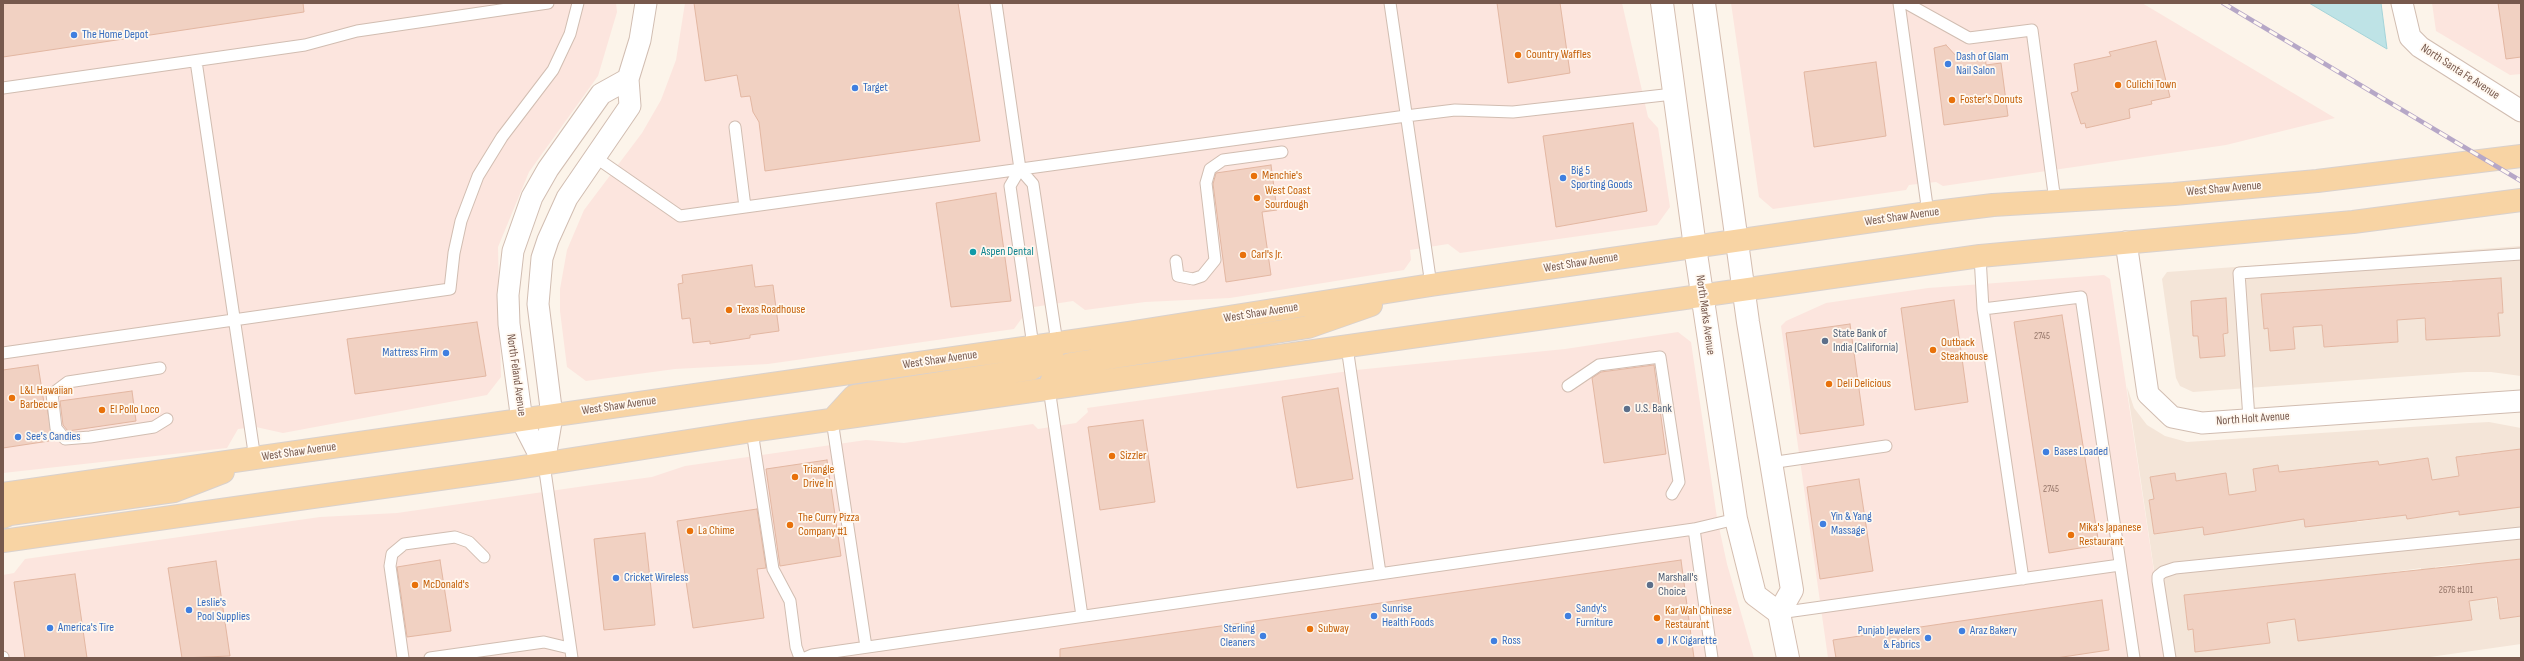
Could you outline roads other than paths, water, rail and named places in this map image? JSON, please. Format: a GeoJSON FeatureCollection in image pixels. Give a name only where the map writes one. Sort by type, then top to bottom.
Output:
{"type":"FeatureCollection","features":[{"type":"Feature","properties":{"kind":"main road","name":"North Marks Avenue"},"geometry":{"type":"LineString","coordinates":[[1662,3],[1673,94],[1736,519],[1755,595],[1779,613]]}},
{"type":"Feature","properties":{"kind":"main road"},"geometry":{"type":"LineString","coordinates":[[1704,3],[1770,463],[1792,590],[1779,613],[1788,658]]}},
{"type":"Feature","properties":{"kind":"main road","name":"West Shaw Avenue"},"geometry":{"type":"LineString","coordinates":[[3,494],[522,421],[1033,346],[1057,344],[1431,285],[1928,213],[2055,201],[2174,194],[2324,180],[2521,156]]}},
{"type":"Feature","properties":{"kind":"main road"},"geometry":{"type":"LineString","coordinates":[[3,541],[544,464],[752,431],[1049,388],[1347,347],[1980,256],[2353,222],[2521,200]]}},
{"type":"Feature","properties":{"kind":"main road"},"geometry":{"type":"LineString","coordinates":[[1049,388],[1055,372],[1070,364],[1308,327],[1431,285]]}},
{"type":"Feature","properties":{"kind":"main road"},"geometry":{"type":"LineString","coordinates":[[832,420],[854,396],[1031,369],[1048,359],[1057,344]]}},
{"type":"Feature","properties":{"kind":"main road"},"geometry":{"type":"LineString","coordinates":[[3,517],[10,514],[174,491],[255,459]]}},
{"type":"Feature","properties":{"kind":"street"},"geometry":{"type":"LineString","coordinates":[[544,464],[552,416],[538,304],[542,258],[548,240],[567,198],[630,106],[628,79],[640,40],[646,3]]}},
{"type":"Feature","properties":{"kind":"street","name":"North Santa Fe Avenue"},"geometry":{"type":"LineString","coordinates":[[2402,3],[2406,26],[2413,41],[2513,106]]}},
{"type":"Feature","properties":{"kind":"street","name":"North Feland Avenue"},"geometry":{"type":"LineString","coordinates":[[544,464],[522,421],[509,324],[509,274],[519,230],[539,184],[601,94],[628,79]]}},
{"type":"Feature","properties":{"kind":"street","name":"North Holt Avenue"},"geometry":{"type":"LineString","coordinates":[[2126,242],[2148,394],[2172,417],[2202,423],[2521,401]]}},
{"type":"Feature","properties":{"kind":"lane"},"geometry":{"type":"LineString","coordinates":[[3,88],[304,45],[357,30],[548,3]]}},
{"type":"Feature","properties":{"kind":"lane"},"geometry":{"type":"LineString","coordinates":[[3,353],[450,289],[454,253],[461,221],[478,176],[502,137],[553,70],[570,34],[578,3]]}},
{"type":"Feature","properties":{"kind":"lane"},"geometry":{"type":"LineString","coordinates":[[996,3],[1020,169],[1033,184],[1057,344]]}},
{"type":"Feature","properties":{"kind":"lane"},"geometry":{"type":"LineString","coordinates":[[1390,3],[1431,285]]}},
{"type":"Feature","properties":{"kind":"lane"},"geometry":{"type":"LineString","coordinates":[[1899,3],[1928,213]]}},
{"type":"Feature","properties":{"kind":"lane"},"geometry":{"type":"LineString","coordinates":[[1906,3],[1968,38],[2032,30],[2055,201]]}},
{"type":"Feature","properties":{"kind":"lane"},"geometry":{"type":"LineString","coordinates":[[196,61],[255,459]]}},
{"type":"Feature","properties":{"kind":"lane"},"geometry":{"type":"LineString","coordinates":[[595,156],[680,216],[1406,116],[1455,110],[1513,112],[1673,94]]}},
{"type":"Feature","properties":{"kind":"lane"},"geometry":{"type":"LineString","coordinates":[[735,127],[745,207]]}},
{"type":"Feature","properties":{"kind":"lane"},"geometry":{"type":"LineString","coordinates":[[1176,261],[1178,276],[1193,279],[1202,276],[1215,260],[1206,183],[1210,169],[1223,160],[1282,152]]}},
{"type":"Feature","properties":{"kind":"lane"},"geometry":{"type":"LineString","coordinates":[[1020,169],[1010,186],[1033,346]]}},
{"type":"Feature","properties":{"kind":"lane"},"geometry":{"type":"LineString","coordinates":[[2249,419],[2239,274],[2521,254]]}},
{"type":"Feature","properties":{"kind":"lane"},"geometry":{"type":"LineString","coordinates":[[1980,256],[1983,309],[2023,579]]}},
{"type":"Feature","properties":{"kind":"lane"},"geometry":{"type":"LineString","coordinates":[[1983,309],[2081,297],[2134,658]]}},
{"type":"Feature","properties":{"kind":"lane"},"geometry":{"type":"LineString","coordinates":[[1347,347],[1380,573]]}},
{"type":"Feature","properties":{"kind":"lane"},"geometry":{"type":"LineString","coordinates":[[1568,386],[1599,365],[1660,357],[1679,482],[1672,494]]}},
{"type":"Feature","properties":{"kind":"lane"},"geometry":{"type":"LineString","coordinates":[[160,368],[68,382],[52,394],[56,428],[65,439],[90,437],[154,427],[167,419]]}},
{"type":"Feature","properties":{"kind":"lane"},"geometry":{"type":"LineString","coordinates":[[1049,388],[1082,616]]}},
{"type":"Feature","properties":{"kind":"lane"},"geometry":{"type":"LineString","coordinates":[[832,420],[866,647]]}},
{"type":"Feature","properties":{"kind":"lane"},"geometry":{"type":"LineString","coordinates":[[752,431],[773,569],[790,601],[796,647],[800,658]]}},
{"type":"Feature","properties":{"kind":"lane"},"geometry":{"type":"LineString","coordinates":[[1770,463],[1886,446]]}},
{"type":"Feature","properties":{"kind":"lane"},"geometry":{"type":"LineString","coordinates":[[544,464],[571,653]]}},
{"type":"Feature","properties":{"kind":"lane"},"geometry":{"type":"LineString","coordinates":[[805,658],[812,655],[866,647],[1694,529],[1736,519]]}},
{"type":"Feature","properties":{"kind":"lane"},"geometry":{"type":"LineString","coordinates":[[1694,529],[1712,658]]}},
{"type":"Feature","properties":{"kind":"lane"},"geometry":{"type":"LineString","coordinates":[[2170,658],[2158,581],[2158,576],[2163,572],[2175,568],[2521,533]]}},
{"type":"Feature","properties":{"kind":"lane"},"geometry":{"type":"LineString","coordinates":[[403,658],[390,566],[392,554],[404,544],[455,537],[469,542],[484,557]]}},
{"type":"Feature","properties":{"kind":"lane"},"geometry":{"type":"LineString","coordinates":[[1779,613],[2120,565]]}},
{"type":"Feature","properties":{"kind":"lane"},"geometry":{"type":"LineString","coordinates":[[430,658],[544,642],[571,653]]}},
{"type":"Feature","properties":{"kind":"water"},"geometry":{"type":"Polygon","coordinates":[[[2309,3],[2381,3],[2387,49],[2309,3]]]}},
{"type":"Feature","properties":{"kind":"railway"},"geometry":{"type":"LineString","coordinates":[[2223,3],[2521,181]]}},
{"type":"Feature","properties":{"kind":"place","name":"The Home Depot"},"geometry":{"type":"Point","coordinates":[74,35]}},
{"type":"Feature","properties":{"kind":"place","name":"Country Waffles"},"geometry":{"type":"Point","coordinates":[1518,55]}},
{"type":"Feature","properties":{"kind":"place","name":"Dash of Glam Nail Salon"},"geometry":{"type":"Point","coordinates":[1948,64]}},
{"type":"Feature","properties":{"kind":"place","name":"Culichi Town"},"geometry":{"type":"Point","coordinates":[2118,85]}},
{"type":"Feature","properties":{"kind":"place","name":"Target"},"geometry":{"type":"Point","coordinates":[855,88]}},
{"type":"Feature","properties":{"kind":"place","name":"Foster's Donuts"},"geometry":{"type":"Point","coordinates":[1952,100]}},
{"type":"Feature","properties":{"kind":"place","name":"Menchie's"},"geometry":{"type":"Point","coordinates":[1254,176]}},
{"type":"Feature","properties":{"kind":"place","name":"Big 5 Sporting Goods"},"geometry":{"type":"Point","coordinates":[1563,178]}},
{"type":"Feature","properties":{"kind":"place","name":"West Coast Sourdough"},"geometry":{"type":"Point","coordinates":[1257,198]}},
{"type":"Feature","properties":{"kind":"place","name":"Aspen Dental"},"geometry":{"type":"Point","coordinates":[973,252]}},
{"type":"Feature","properties":{"kind":"place","name":"Carl's Jr."},"geometry":{"type":"Point","coordinates":[1243,255]}},
{"type":"Feature","properties":{"kind":"place","name":"Texas Roadhouse"},"geometry":{"type":"Point","coordinates":[729,310]}},
{"type":"Feature","properties":{"kind":"place","name":"State Bank of India (California)"},"geometry":{"type":"Point","coordinates":[1825,341]}},
{"type":"Feature","properties":{"kind":"place","name":"Outback Steakhouse"},"geometry":{"type":"Point","coordinates":[1933,350]}},
{"type":"Feature","properties":{"kind":"place","name":"Mattress Firm"},"geometry":{"type":"Point","coordinates":[446,353]}},
{"type":"Feature","properties":{"kind":"place","name":"Deli Delicious"},"geometry":{"type":"Point","coordinates":[1829,384]}},
{"type":"Feature","properties":{"kind":"place","name":"L&L Hawaiian Barbecue"},"geometry":{"type":"Point","coordinates":[12,398]}},
{"type":"Feature","properties":{"kind":"place","name":"U.S. Bank"},"geometry":{"type":"Point","coordinates":[1627,409]}},
{"type":"Feature","properties":{"kind":"place","name":"El Pollo Loco"},"geometry":{"type":"Point","coordinates":[102,410]}},
{"type":"Feature","properties":{"kind":"place","name":"See's Candies"},"geometry":{"type":"Point","coordinates":[18,437]}},
{"type":"Feature","properties":{"kind":"place","name":"Bases Loaded"},"geometry":{"type":"Point","coordinates":[2046,452]}},
{"type":"Feature","properties":{"kind":"place","name":"Sizzler"},"geometry":{"type":"Point","coordinates":[1112,456]}},
{"type":"Feature","properties":{"kind":"place","name":"Triangle Drive In"},"geometry":{"type":"Point","coordinates":[795,477]}},
{"type":"Feature","properties":{"kind":"place","name":"Yin & Yang Massage"},"geometry":{"type":"Point","coordinates":[1823,524]}},
{"type":"Feature","properties":{"kind":"place","name":"The Curry Pizza Company #1"},"geometry":{"type":"Point","coordinates":[790,525]}},
{"type":"Feature","properties":{"kind":"place","name":"La Chime"},"geometry":{"type":"Point","coordinates":[690,531]}},
{"type":"Feature","properties":{"kind":"place","name":"Mika's Japanese Restaurant"},"geometry":{"type":"Point","coordinates":[2071,535]}},
{"type":"Feature","properties":{"kind":"place","name":"Cricket Wireless"},"geometry":{"type":"Point","coordinates":[616,578]}},
{"type":"Feature","properties":{"kind":"place","name":"McDonald's"},"geometry":{"type":"Point","coordinates":[415,585]}},
{"type":"Feature","properties":{"kind":"place","name":"Marshall's Choice"},"geometry":{"type":"Point","coordinates":[1650,585]}},
{"type":"Feature","properties":{"kind":"place","name":"Leslie's Pool Supplies"},"geometry":{"type":"Point","coordinates":[189,610]}},
{"type":"Feature","properties":{"kind":"place","name":"Sunrise Health Foods"},"geometry":{"type":"Point","coordinates":[1374,616]}},
{"type":"Feature","properties":{"kind":"place","name":"Sandy's Furniture"},"geometry":{"type":"Point","coordinates":[1568,616]}},
{"type":"Feature","properties":{"kind":"place","name":"Kar Wah Chinese Restaurant"},"geometry":{"type":"Point","coordinates":[1657,618]}},
{"type":"Feature","properties":{"kind":"place","name":"America's Tire"},"geometry":{"type":"Point","coordinates":[50,628]}},
{"type":"Feature","properties":{"kind":"place","name":"Subway"},"geometry":{"type":"Point","coordinates":[1310,629]}},
{"type":"Feature","properties":{"kind":"place","name":"Araz Bakery"},"geometry":{"type":"Point","coordinates":[1962,631]}},
{"type":"Feature","properties":{"kind":"place","name":"Sterling Cleaners"},"geometry":{"type":"Point","coordinates":[1263,636]}},
{"type":"Feature","properties":{"kind":"place","name":"Punjab Jewelers & Fabrics"},"geometry":{"type":"Point","coordinates":[1928,638]}},
{"type":"Feature","properties":{"kind":"place","name":"Ross"},"geometry":{"type":"Point","coordinates":[1494,641]}},
{"type":"Feature","properties":{"kind":"place","name":"J K Cigarette"},"geometry":{"type":"Point","coordinates":[1660,641]}}]}
